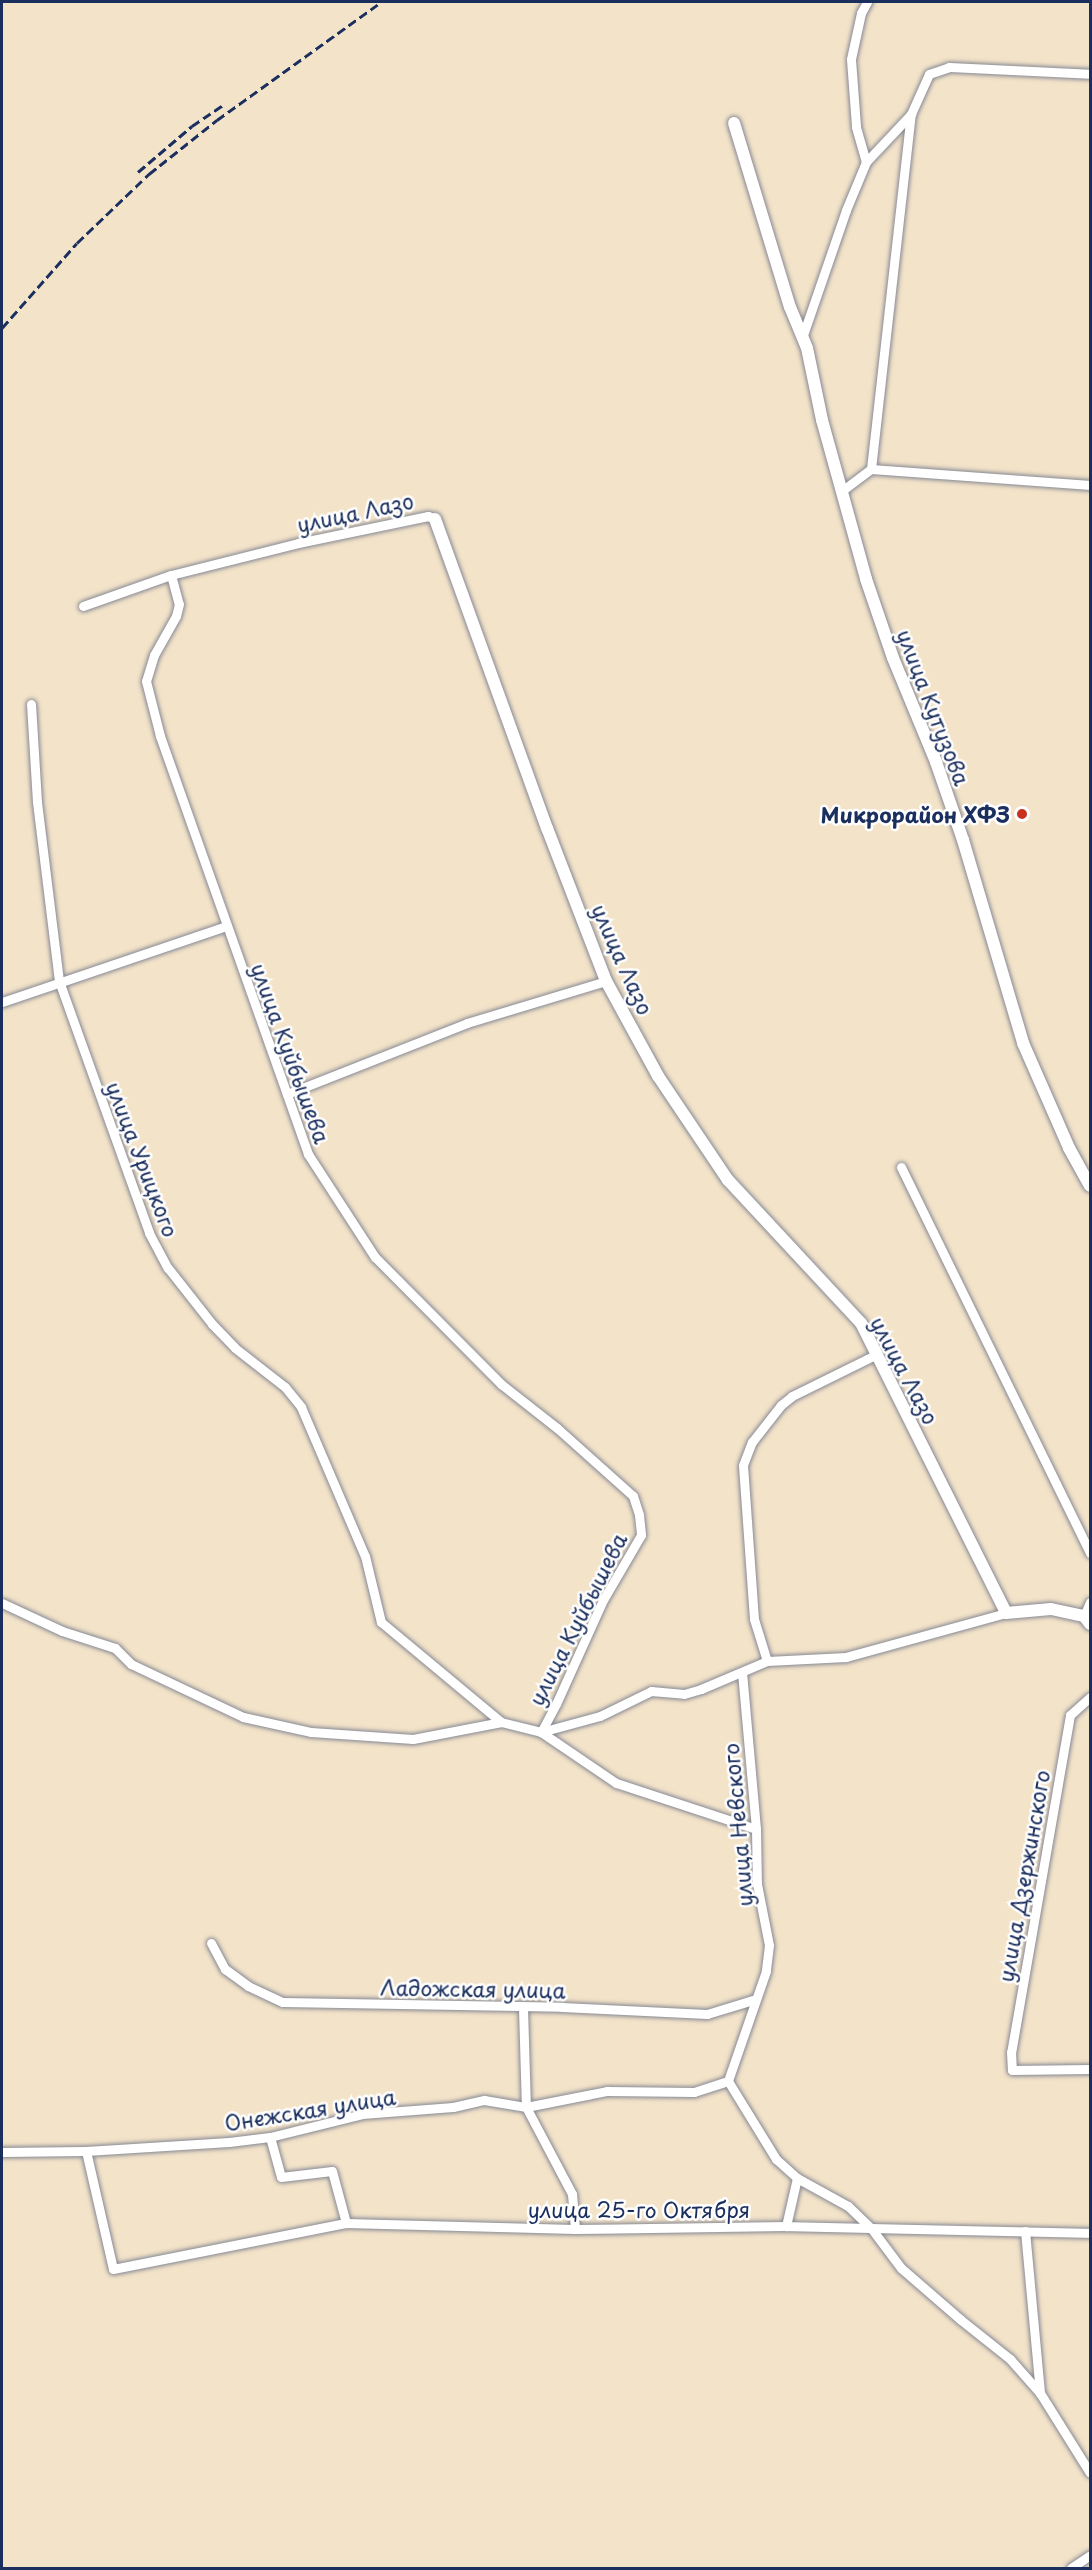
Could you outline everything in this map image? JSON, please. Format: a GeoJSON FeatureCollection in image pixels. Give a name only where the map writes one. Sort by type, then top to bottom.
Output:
{"type":"FeatureCollection","features":[{"type":"Feature","properties":{"kind":"street"},"geometry":{"type":"LineString","coordinates":[[866,162],[856,126],[851,58],[861,14],[867,2]]}},
{"type":"Feature","properties":{"kind":"street"},"geometry":{"type":"LineString","coordinates":[[871,469],[911,114],[929,74],[949,67],[1090,74]]}},
{"type":"Feature","properties":{"kind":"street"},"geometry":{"type":"LineString","coordinates":[[803,335],[846,210],[866,162],[911,114]]}},
{"type":"Feature","properties":{"kind":"street","name":"улица Кутузова"},"geometry":{"type":"LineString","coordinates":[[734,123],[790,307],[803,335],[822,420],[866,579],[893,658],[936,762],[963,840],[1023,1043],[1069,1148],[1090,1186]]}},
{"type":"Feature","properties":{"kind":"street"},"geometry":{"type":"LineString","coordinates":[[843,490],[871,469],[1090,484]]}},
{"type":"Feature","properties":{"kind":"street","name":"улица Лазо"},"geometry":{"type":"LineString","coordinates":[[83,606],[171,575],[428,516],[435,519],[547,828],[606,981],[658,1076],[728,1180],[861,1323],[1006,1612]]}},
{"type":"Feature","properties":{"kind":"street","name":"улица Куйбышева"},"geometry":{"type":"LineString","coordinates":[[171,575],[179,604],[176,616],[154,655],[146,681],[160,736],[308,1154],[375,1257],[501,1384],[633,1496],[639,1515],[641,1534],[603,1600],[541,1732]]}},
{"type":"Feature","properties":{"kind":"street","name":"улица Урицкого"},"geometry":{"type":"LineString","coordinates":[[31,704],[38,802],[59,981],[149,1233],[168,1268],[212,1324],[235,1348],[285,1388],[301,1407],[365,1556],[381,1622],[501,1722]]}},
{"type":"Feature","properties":{"kind":"street"},"geometry":{"type":"LineString","coordinates":[[2,1002],[226,926]]}},
{"type":"Feature","properties":{"kind":"street"},"geometry":{"type":"LineString","coordinates":[[287,1094],[467,1023],[606,981]]}},
{"type":"Feature","properties":{"kind":"street"},"geometry":{"type":"LineString","coordinates":[[901,1167],[1090,1553]]}},
{"type":"Feature","properties":{"kind":"street"},"geometry":{"type":"LineString","coordinates":[[767,1661],[754,1619],[743,1465],[752,1442],[786,1401],[877,1354]]}},
{"type":"Feature","properties":{"kind":"street"},"geometry":{"type":"LineString","coordinates":[[541,1732],[600,1716],[651,1691],[684,1694],[767,1661],[846,1657],[1006,1612],[1051,1609],[1088,1617],[1090,1602]]}},
{"type":"Feature","properties":{"kind":"street"},"geometry":{"type":"LineString","coordinates":[[2,1603],[62,1631],[115,1648],[131,1664],[243,1717],[311,1732],[413,1739],[501,1722],[541,1732],[616,1783],[756,1830]]}},
{"type":"Feature","properties":{"kind":"street","name":"улица Невского"},"geometry":{"type":"LineString","coordinates":[[728,2081],[766,1971],[770,1945],[757,1884],[756,1830],[742,1672]]}},
{"type":"Feature","properties":{"kind":"street","name":"улица Дзержинского"},"geometry":{"type":"LineString","coordinates":[[1090,1697],[1070,1715],[1011,2052],[1012,2070],[1090,2069]]}},
{"type":"Feature","properties":{"kind":"street","name":"Ладожская улица"},"geometry":{"type":"LineString","coordinates":[[211,1943],[225,1968],[248,1986],[284,2002],[562,2007],[707,2014],[756,1999]]}},
{"type":"Feature","properties":{"kind":"street"},"geometry":{"type":"LineString","coordinates":[[523,2008],[526,2107],[572,2194],[575,2229]]}},
{"type":"Feature","properties":{"kind":"street"},"geometry":{"type":"LineString","coordinates":[[728,2081],[776,2159],[797,2178],[848,2206],[871,2228],[902,2268],[960,2320],[1010,2359],[1040,2393],[1090,2474]]}},
{"type":"Feature","properties":{"kind":"street","name":"Онежская улица"},"geometry":{"type":"LineString","coordinates":[[2,2152],[86,2151],[270,2137],[362,2114],[453,2107],[484,2100],[526,2107],[607,2091],[694,2092],[728,2081]]}},
{"type":"Feature","properties":{"kind":"street"},"geometry":{"type":"LineString","coordinates":[[270,2137],[281,2177],[332,2171],[346,2223]]}},
{"type":"Feature","properties":{"kind":"street","name":"улица 25-го Октября"},"geometry":{"type":"LineString","coordinates":[[86,2151],[113,2269],[346,2223],[575,2229],[786,2226],[1090,2233]]}},
{"type":"Feature","properties":{"kind":"street"},"geometry":{"type":"LineString","coordinates":[[786,2226],[797,2178]]}},
{"type":"Feature","properties":{"kind":"street"},"geometry":{"type":"LineString","coordinates":[[1025,2231],[1040,2393]]}},
{"type":"Feature","properties":{"kind":"street"},"geometry":{"type":"LineString","coordinates":[[1071,2568],[1090,2555]]}},
{"type":"Feature","properties":{"kind":"railway"},"geometry":{"type":"LineString","coordinates":[[2,328],[77,243],[149,174],[217,120],[381,2]]}},
{"type":"Feature","properties":{"kind":"railway"},"geometry":{"type":"LineString","coordinates":[[138,172],[192,126],[223,105]]}},
{"type":"Feature","properties":{"kind":"place","name":"Микрорайон ХФЗ"},"geometry":{"type":"Point","coordinates":[1022,814]}}]}
